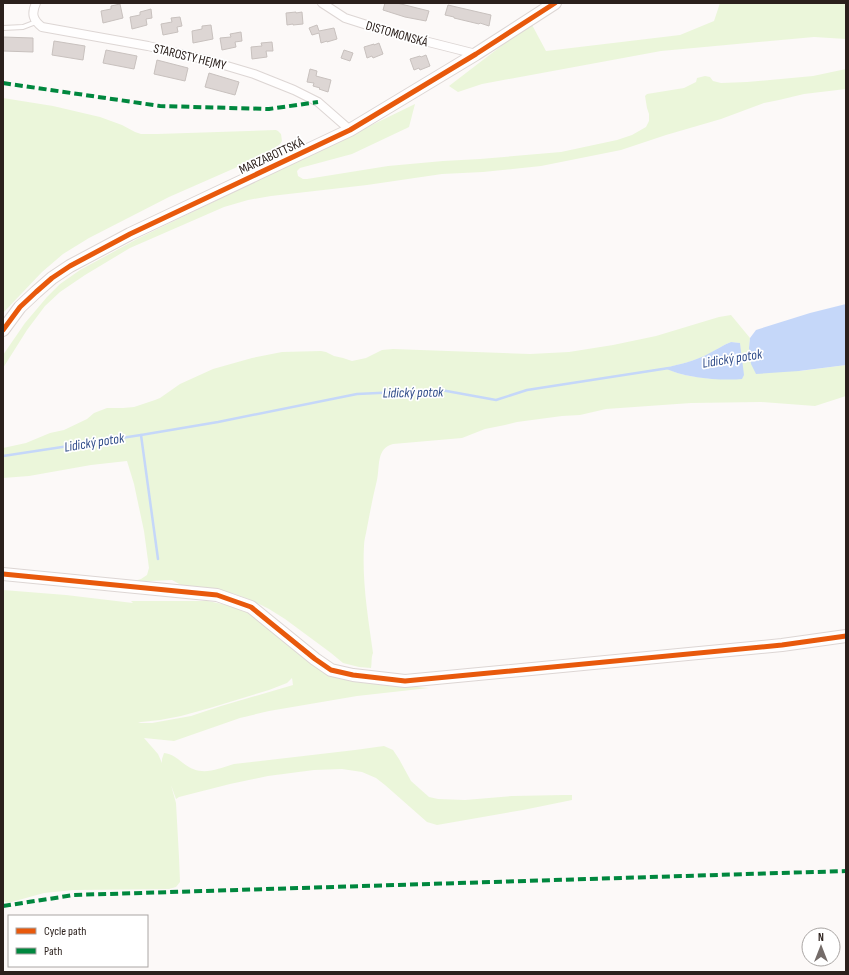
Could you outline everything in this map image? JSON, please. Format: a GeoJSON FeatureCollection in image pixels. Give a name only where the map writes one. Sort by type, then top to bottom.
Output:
{"type":"FeatureCollection","features":[{"type":"Feature","properties":{"kind":"street"},"geometry":{"type":"LineString","coordinates":[[36,3],[33,9],[33,16],[36,22]]}},
{"type":"Feature","properties":{"kind":"street","name":"DISTOMONSKÁ"},"geometry":{"type":"LineString","coordinates":[[322,3],[344,18],[389,32],[476,54]]}},
{"type":"Feature","properties":{"kind":"street","name":"MARZABOTTSKÁ"},"geometry":{"type":"LineString","coordinates":[[3,330],[20,307],[52,278],[70,266],[130,234],[350,130],[476,54],[555,3]]}},
{"type":"Feature","properties":{"kind":"street","name":"STAROSTY HEJMY"},"geometry":{"type":"LineString","coordinates":[[36,22],[42,26],[163,49],[254,74],[294,90],[318,102],[350,130]]}},
{"type":"Feature","properties":{"kind":"street"},"geometry":{"type":"LineString","coordinates":[[3,574],[217,596],[250,607],[331,670],[353,675],[405,681],[782,645],[846,636]]}},
{"type":"Feature","properties":{"kind":"lane"},"geometry":{"type":"LineString","coordinates":[[3,28],[22,27],[36,22]]}},
{"type":"Feature","properties":{"kind":"green space"},"geometry":{"type":"Polygon","coordinates":[[[720,3],[846,3],[846,39],[814,37],[661,51],[482,84],[458,92],[449,86],[531,23],[546,51],[680,35],[714,21],[720,3]]]}},
{"type":"Feature","properties":{"kind":"green space"},"geometry":{"type":"Polygon","coordinates":[[[846,69],[846,89],[804,94],[764,103],[721,119],[621,150],[541,166],[483,172],[442,174],[367,185],[271,196],[248,200],[224,207],[130,248],[60,292],[45,306],[27,330],[3,368],[3,355],[25,323],[60,284],[80,270],[137,239],[415,104],[409,127],[352,154],[300,168],[297,171],[298,176],[303,179],[307,179],[388,166],[561,152],[617,140],[632,135],[646,127],[649,121],[645,96],[647,94],[684,88],[696,82],[697,78],[705,76],[710,77],[713,81],[721,83],[747,82],[813,76],[846,69]]]}},
{"type":"Feature","properties":{"kind":"green space"},"geometry":{"type":"Polygon","coordinates":[[[3,98],[53,106],[100,117],[141,134],[276,130],[281,134],[282,141],[273,149],[235,168],[169,197],[89,238],[63,254],[42,272],[3,313],[3,98]]]}},
{"type":"Feature","properties":{"kind":"green space"},"geometry":{"type":"Polygon","coordinates":[[[731,315],[750,338],[749,348],[800,371],[846,365],[846,396],[815,406],[761,402],[691,403],[606,409],[580,415],[517,422],[485,429],[462,438],[393,444],[388,446],[381,454],[364,544],[367,613],[373,653],[371,668],[343,663],[285,619],[251,600],[235,594],[181,585],[172,580],[131,582],[141,579],[147,575],[149,568],[144,531],[134,484],[127,461],[91,465],[29,476],[3,478],[3,448],[26,443],[50,433],[64,430],[87,419],[94,413],[107,408],[134,407],[155,400],[180,384],[213,369],[252,358],[282,352],[321,351],[352,361],[366,358],[382,350],[393,349],[530,354],[569,352],[656,336],[719,317],[731,315]],[[731,342],[704,356],[666,368],[671,371],[695,377],[713,379],[741,357],[740,343],[731,342]]]}},
{"type":"Feature","properties":{"kind":"green space"},"geometry":{"type":"Polygon","coordinates":[[[3,590],[66,595],[133,603],[131,601],[208,601],[231,606],[266,619],[345,677],[429,688],[357,696],[269,711],[240,718],[174,741],[144,738],[158,754],[162,763],[164,753],[170,754],[195,770],[208,771],[234,764],[384,746],[393,750],[411,781],[429,797],[438,799],[465,800],[512,796],[572,795],[572,800],[437,825],[427,822],[376,778],[362,772],[342,769],[314,770],[268,776],[230,784],[176,799],[171,785],[176,803],[179,857],[180,882],[176,887],[169,889],[74,890],[44,893],[8,903],[3,901],[3,590]],[[292,678],[287,683],[269,690],[210,708],[181,716],[138,723],[152,723],[191,716],[293,685],[292,678]]]}},
{"type":"Feature","properties":{"kind":"water"},"geometry":{"type":"Polygon","coordinates":[[[846,304],[846,365],[799,371],[756,374],[751,364],[749,348],[750,338],[756,330],[810,313],[846,304]]]}},
{"type":"Feature","properties":{"kind":"water"},"geometry":{"type":"Polygon","coordinates":[[[731,342],[740,343],[744,375],[742,379],[724,380],[703,378],[682,374],[665,368],[698,359],[731,342]]]}},
{"type":"Feature","properties":{"kind":"building"},"geometry":{"type":"Polygon","coordinates":[[[385,3],[397,3],[429,11],[426,21],[405,17],[383,10],[385,3]]]}},
{"type":"Feature","properties":{"kind":"building"},"geometry":{"type":"Polygon","coordinates":[[[120,4],[123,18],[103,23],[101,11],[111,9],[111,6],[120,4]]]}},
{"type":"Feature","properties":{"kind":"building"},"geometry":{"type":"Polygon","coordinates":[[[448,5],[491,15],[489,26],[445,15],[448,5]]]}},
{"type":"Feature","properties":{"kind":"building"},"geometry":{"type":"Polygon","coordinates":[[[151,9],[152,18],[146,19],[147,25],[132,29],[130,17],[140,15],[140,12],[151,9]]]}},
{"type":"Feature","properties":{"kind":"building"},"geometry":{"type":"Polygon","coordinates":[[[302,12],[303,24],[287,25],[286,13],[302,12]]]}},
{"type":"Feature","properties":{"kind":"building"},"geometry":{"type":"Polygon","coordinates":[[[180,17],[182,26],[177,27],[178,32],[163,35],[161,24],[172,22],[171,18],[180,17]]]}},
{"type":"Feature","properties":{"kind":"building"},"geometry":{"type":"Polygon","coordinates":[[[211,25],[213,39],[193,43],[192,31],[202,29],[202,26],[211,25]]]}},
{"type":"Feature","properties":{"kind":"building"},"geometry":{"type":"Polygon","coordinates":[[[317,25],[319,31],[334,28],[337,39],[321,43],[319,33],[312,35],[309,28],[317,25]]]}},
{"type":"Feature","properties":{"kind":"building"},"geometry":{"type":"Polygon","coordinates":[[[241,32],[242,41],[235,42],[236,47],[222,50],[220,38],[231,37],[230,34],[241,32]]]}},
{"type":"Feature","properties":{"kind":"building"},"geometry":{"type":"Polygon","coordinates":[[[3,37],[33,38],[33,52],[3,51],[3,37]]]}},
{"type":"Feature","properties":{"kind":"building"},"geometry":{"type":"Polygon","coordinates":[[[54,41],[85,46],[83,60],[52,55],[54,41]]]}},
{"type":"Feature","properties":{"kind":"building"},"geometry":{"type":"Polygon","coordinates":[[[272,42],[273,51],[266,51],[267,57],[252,59],[251,47],[262,46],[261,43],[272,42]]]}},
{"type":"Feature","properties":{"kind":"building"},"geometry":{"type":"Polygon","coordinates":[[[379,43],[383,54],[373,58],[372,56],[367,58],[364,47],[379,43]]]}},
{"type":"Feature","properties":{"kind":"building"},"geometry":{"type":"Polygon","coordinates":[[[106,50],[137,56],[134,69],[103,63],[106,50]]]}},
{"type":"Feature","properties":{"kind":"building"},"geometry":{"type":"Polygon","coordinates":[[[344,50],[353,53],[350,61],[341,58],[344,50]]]}},
{"type":"Feature","properties":{"kind":"building"},"geometry":{"type":"Polygon","coordinates":[[[426,55],[430,66],[420,70],[419,68],[414,70],[410,59],[426,55]]]}},
{"type":"Feature","properties":{"kind":"building"},"geometry":{"type":"Polygon","coordinates":[[[157,60],[188,68],[185,81],[154,74],[157,60]]]}},
{"type":"Feature","properties":{"kind":"building"},"geometry":{"type":"Polygon","coordinates":[[[310,69],[317,71],[316,76],[331,80],[328,92],[313,86],[314,83],[307,82],[310,69]]]}},
{"type":"Feature","properties":{"kind":"building"},"geometry":{"type":"Polygon","coordinates":[[[209,73],[239,82],[235,95],[205,87],[209,73]]]}},
{"type":"Feature","properties":{"kind":"waterway","name":"Lidický potok"},"geometry":{"type":"LineString","coordinates":[[739,357],[754,355]]}},
{"type":"Feature","properties":{"kind":"waterway","name":"Lidický potok"},"geometry":{"type":"LineString","coordinates":[[3,456],[218,422],[357,394],[441,390],[496,400],[527,390],[669,368]]}},
{"type":"Feature","properties":{"kind":"waterway"},"geometry":{"type":"LineString","coordinates":[[141,435],[158,559]]}},
{"type":"Feature","properties":{"kind":"marked path"},"geometry":{"type":"LineString","coordinates":[[3,83],[160,106],[269,109],[318,102]]}},
{"type":"Feature","properties":{"kind":"marked path"},"geometry":{"type":"LineString","coordinates":[[3,906],[74,895],[846,871]]}},
{"type":"Feature","properties":{"kind":"cycle path"},"geometry":{"type":"LineString","coordinates":[[3,330],[20,307],[52,278],[70,266],[130,234],[350,130],[476,54],[555,3]]}},
{"type":"Feature","properties":{"kind":"cycle path"},"geometry":{"type":"LineString","coordinates":[[3,574],[217,595],[251,607],[315,659],[331,670],[353,675],[405,681],[782,645],[846,636]]}}]}
